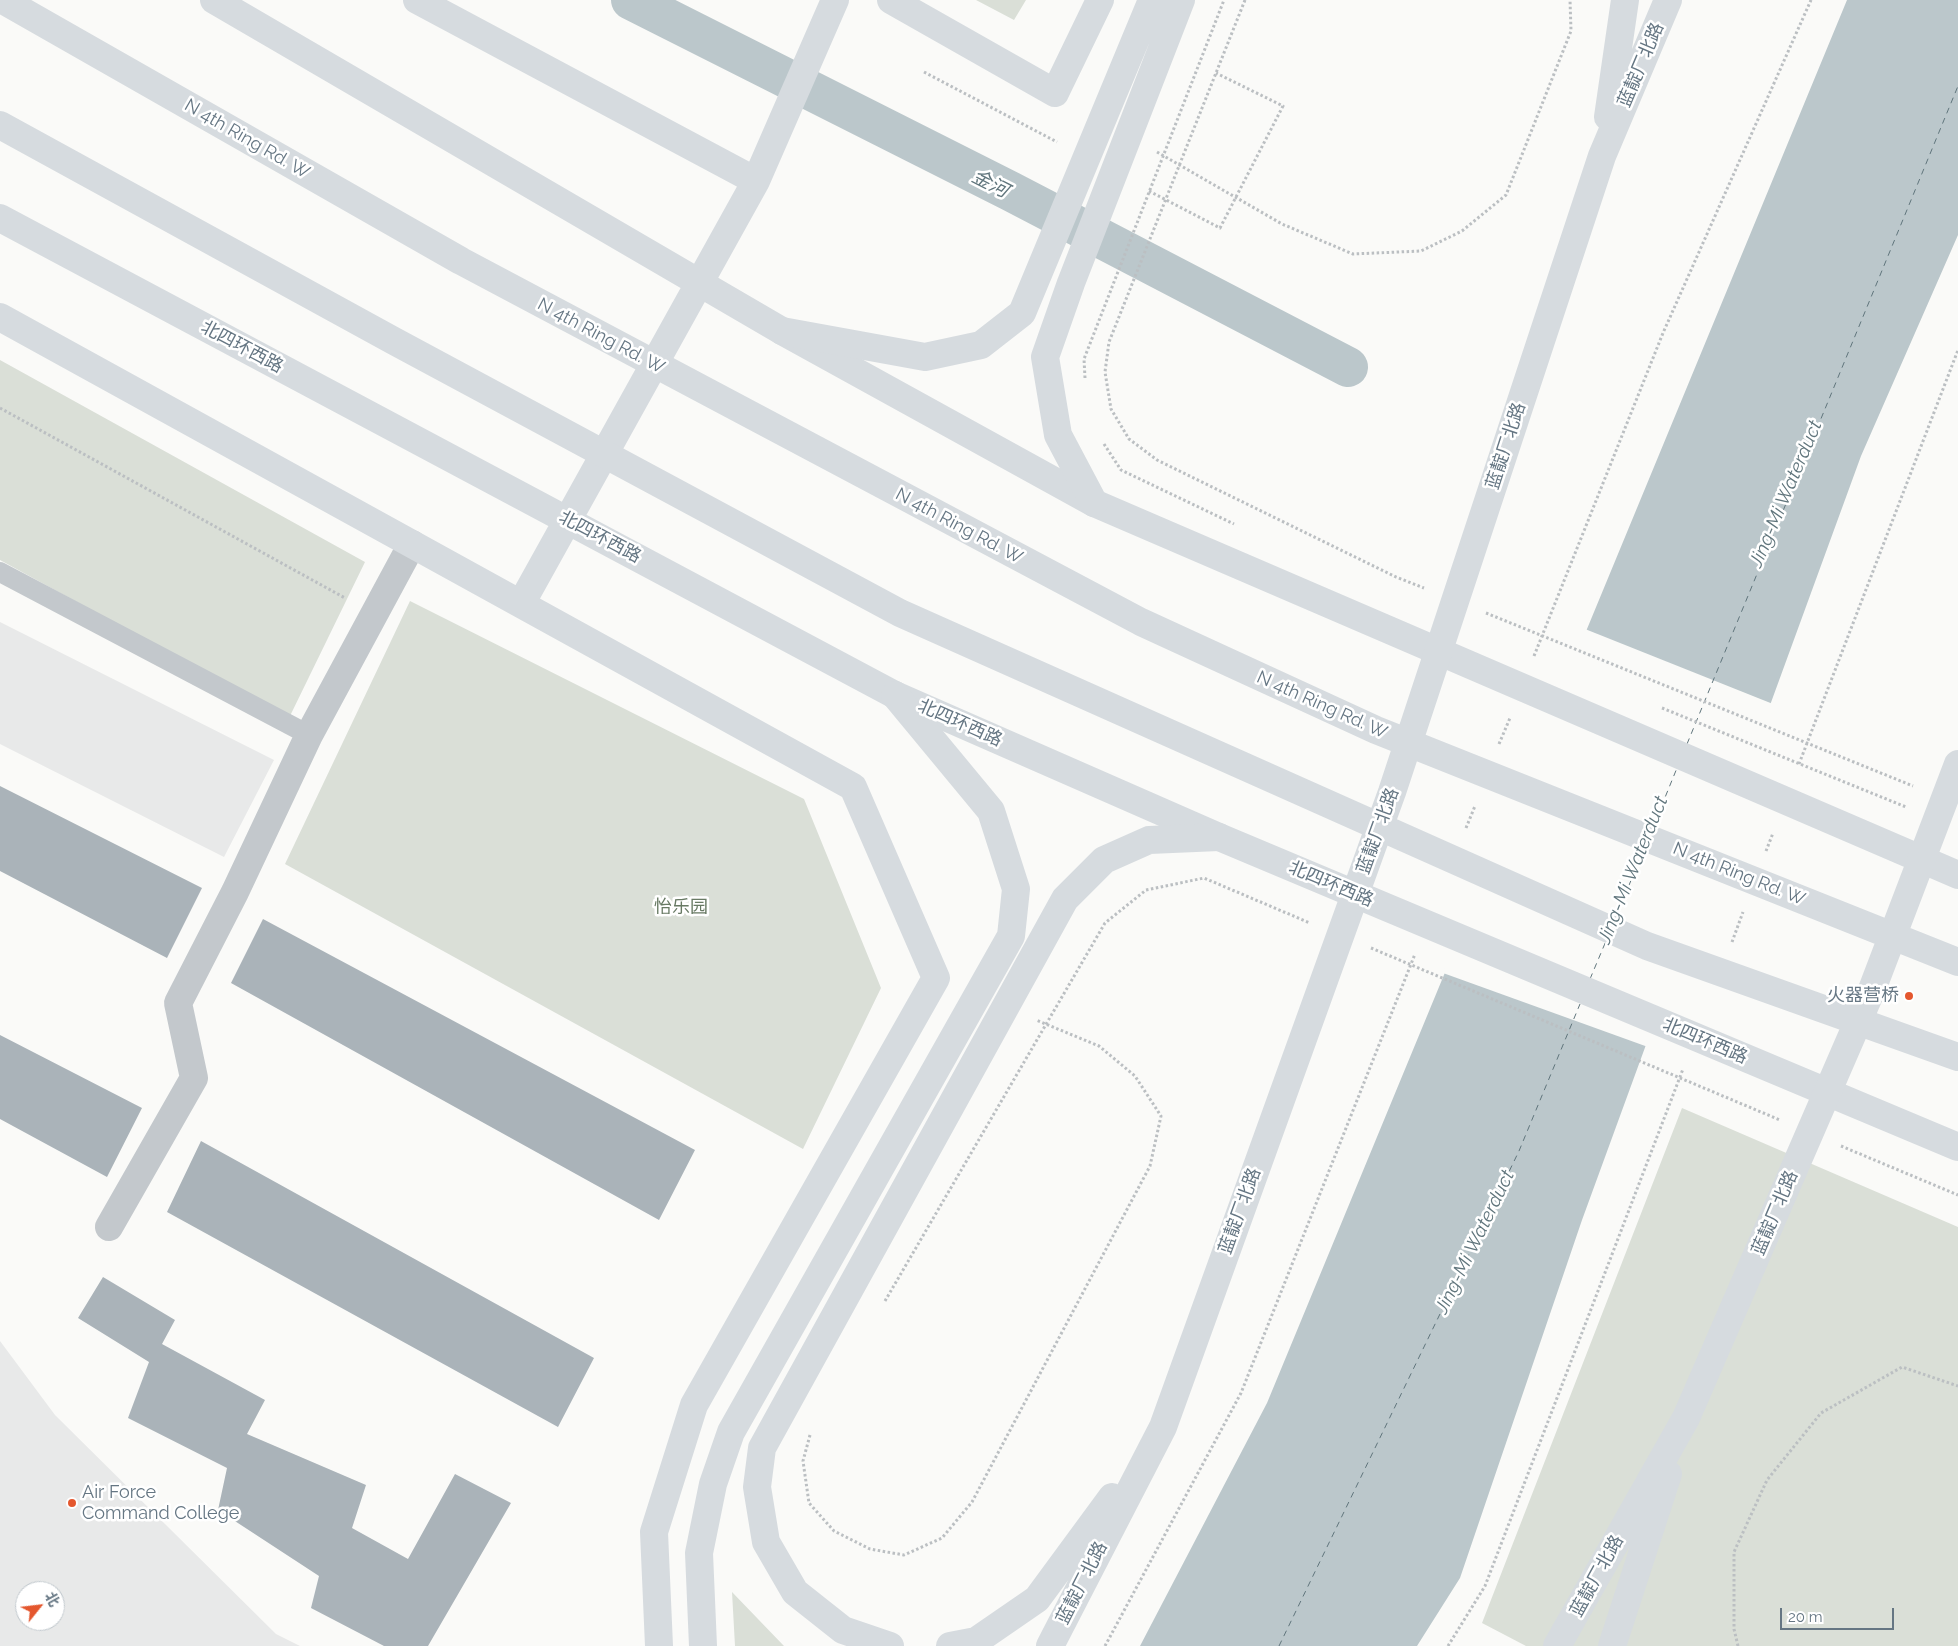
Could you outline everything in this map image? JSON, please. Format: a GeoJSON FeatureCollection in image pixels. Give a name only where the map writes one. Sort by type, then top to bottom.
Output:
{"type":"FeatureCollection","features":[{"type":"Feature","properties":{"kind":"main road","name":"N 4th Ring Rd. W"},"geometry":{"type":"LineString","coordinates":[[3,0],[461,261],[1141,622],[1376,730],[1958,962]]}},
{"type":"Feature","properties":{"kind":"main road"},"geometry":{"type":"LineString","coordinates":[[214,0],[782,331],[1094,503],[1958,875]]}},
{"type":"Feature","properties":{"kind":"main road"},"geometry":{"type":"LineString","coordinates":[[417,0],[756,181]]}},
{"type":"Feature","properties":{"kind":"main road"},"geometry":{"type":"LineString","coordinates":[[521,604],[756,181],[835,0]]}},
{"type":"Feature","properties":{"kind":"main road"},"geometry":{"type":"LineString","coordinates":[[891,0],[1055,94],[1100,0]]}},
{"type":"Feature","properties":{"kind":"main road"},"geometry":{"type":"LineString","coordinates":[[782,331],[925,357],[981,345],[1022,313],[1152,0]]}},
{"type":"Feature","properties":{"kind":"main road"},"geometry":{"type":"LineString","coordinates":[[1094,503],[1058,435],[1045,357],[1071,283],[1182,0]]}},
{"type":"Feature","properties":{"kind":"main road"},"geometry":{"type":"LineString","coordinates":[[1602,156],[1625,0]]}},
{"type":"Feature","properties":{"kind":"main road","name":"蓝靛厂北路"},"geometry":{"type":"LineString","coordinates":[[1050,1646],[1163,1427],[1392,792],[1602,156],[1668,0]]}},
{"type":"Feature","properties":{"kind":"main road"},"geometry":{"type":"LineString","coordinates":[[0,124],[394,341],[900,612],[1647,946],[1958,1057]]}},
{"type":"Feature","properties":{"kind":"main road","name":"北四环西路"},"geometry":{"type":"LineString","coordinates":[[0,218],[895,695],[1219,837],[1958,1147]]}},
{"type":"Feature","properties":{"kind":"main road"},"geometry":{"type":"LineString","coordinates":[[0,317],[853,787],[936,978],[694,1405],[654,1532],[659,1646]]}},
{"type":"Feature","properties":{"kind":"main road"},"geometry":{"type":"LineString","coordinates":[[703,1646],[699,1553],[713,1484],[731,1432],[1011,936],[1016,889],[991,810],[895,695]]}},
{"type":"Feature","properties":{"kind":"main road","name":"蓝靛厂北路"},"geometry":{"type":"LineString","coordinates":[[1557,1646],[1686,1418],[1873,987],[1958,764]]}},
{"type":"Feature","properties":{"kind":"main road"},"geometry":{"type":"LineString","coordinates":[[890,1646],[843,1630],[795,1592],[766,1542],[758,1487],[762,1448],[1064,899],[1104,860],[1149,840],[1219,837]]}},
{"type":"Feature","properties":{"kind":"main road"},"geometry":{"type":"LineString","coordinates":[[1612,1646],[1686,1418]]}},
{"type":"Feature","properties":{"kind":"main road"},"geometry":{"type":"LineString","coordinates":[[950,1646],[976,1641],[1037,1599],[1163,1427]]}},
{"type":"Feature","properties":{"kind":"street"},"geometry":{"type":"LineString","coordinates":[[109,1227],[194,1078],[178,1002],[235,892],[310,735],[412,544]]}},
{"type":"Feature","properties":{"kind":"lane"},"geometry":{"type":"LineString","coordinates":[[0,572],[310,735]]}},
{"type":"Feature","properties":{"kind":"path"},"geometry":{"type":"LineString","coordinates":[[1085,378],[1084,359],[1224,0]]}},
{"type":"Feature","properties":{"kind":"path"},"geometry":{"type":"LineString","coordinates":[[1245,0],[1109,342],[1104,372],[1112,409],[1130,439],[1157,460],[1388,573],[1433,592]]}},
{"type":"Feature","properties":{"kind":"path"},"geometry":{"type":"LineString","coordinates":[[1149,148],[1282,224],[1353,254],[1421,251],[1462,231],[1506,195],[1571,31],[1570,0]]}},
{"type":"Feature","properties":{"kind":"path"},"geometry":{"type":"LineString","coordinates":[[1216,73],[1283,106]]}},
{"type":"Feature","properties":{"kind":"path"},"geometry":{"type":"LineString","coordinates":[[0,408],[374,614]]}},
{"type":"Feature","properties":{"kind":"path"},"geometry":{"type":"LineString","coordinates":[[1101,440],[1121,470],[1237,525]]}},
{"type":"Feature","properties":{"kind":"path"},"geometry":{"type":"LineString","coordinates":[[1479,610],[1921,790]]}},
{"type":"Feature","properties":{"kind":"path"},"geometry":{"type":"LineString","coordinates":[[1526,653],[1535,656]]}},
{"type":"Feature","properties":{"kind":"path"},"geometry":{"type":"LineString","coordinates":[[1654,705],[1912,809]]}},
{"type":"Feature","properties":{"kind":"path"},"geometry":{"type":"LineString","coordinates":[[803,1461],[809,1503],[834,1531],[870,1549],[904,1555],[942,1538],[972,1502],[1150,1166],[1161,1116],[1134,1076],[1099,1046],[1036,1020]]}},
{"type":"Feature","properties":{"kind":"path"},"geometry":{"type":"LineString","coordinates":[[1738,1646],[1734,1629],[1734,1552],[1767,1480],[1821,1413],[1902,1368],[1958,1386]]}},
{"type":"Feature","properties":{"kind":"shaded area"},"geometry":{"type":"Polygon","coordinates":[[[0,622],[274,760],[224,857],[0,744],[0,622]]]}},
{"type":"Feature","properties":{"kind":"shaded area","name":"Air Force Command College"},"geometry":{"type":"Polygon","coordinates":[[[0,1341],[55,1415],[276,1634],[300,1646],[0,1646],[0,1341]]]}},
{"type":"Feature","properties":{"kind":"green space"},"geometry":{"type":"Polygon","coordinates":[[[976,0],[1026,0],[1014,20],[976,0]]]}},
{"type":"Feature","properties":{"kind":"green space"},"geometry":{"type":"Polygon","coordinates":[[[0,360],[365,562],[289,718],[0,560],[0,360]]]}},
{"type":"Feature","properties":{"kind":"green space","name":"怡乐园"},"geometry":{"type":"Polygon","coordinates":[[[410,601],[804,799],[881,988],[803,1149],[285,864],[410,601]]]}},
{"type":"Feature","properties":{"kind":"green space"},"geometry":{"type":"Polygon","coordinates":[[[1682,1108],[1958,1227],[1958,1646],[1526,1646],[1482,1623],[1682,1108]]]}},
{"type":"Feature","properties":{"kind":"green space"},"geometry":{"type":"Polygon","coordinates":[[[732,1592],[784,1646],[735,1646],[732,1592]]]}},
{"type":"Feature","properties":{"kind":"water","name":"Jing-Mi Waterduct"},"geometry":{"type":"Polygon","coordinates":[[[1847,0],[1958,0],[1958,235],[1861,456],[1582,1220],[1460,1578],[1417,1646],[1140,1646],[1267,1403],[1847,0]]]}},
{"type":"Feature","properties":{"kind":"pier"},"geometry":{"type":"Polygon","coordinates":[[[1585,629],[1773,704],[1648,1047],[1443,973],[1585,629]]]}},
{"type":"Feature","properties":{"kind":"building"},"geometry":{"type":"Polygon","coordinates":[[[0,786],[202,888],[167,958],[0,871],[0,786]]]}},
{"type":"Feature","properties":{"kind":"building"},"geometry":{"type":"Polygon","coordinates":[[[263,919],[695,1150],[659,1220],[231,983],[263,919]]]}},
{"type":"Feature","properties":{"kind":"building"},"geometry":{"type":"Polygon","coordinates":[[[0,1035],[142,1108],[107,1177],[0,1119],[0,1035]]]}},
{"type":"Feature","properties":{"kind":"building"},"geometry":{"type":"Polygon","coordinates":[[[201,1141],[594,1358],[558,1427],[167,1212],[201,1141]]]}},
{"type":"Feature","properties":{"kind":"building"},"geometry":{"type":"Polygon","coordinates":[[[103,1277],[175,1320],[162,1344],[265,1400],[247,1434],[366,1485],[352,1528],[408,1559],[455,1474],[511,1503],[428,1646],[384,1646],[311,1608],[319,1576],[218,1510],[227,1468],[128,1418],[149,1362],[78,1318],[103,1277]]]}},
{"type":"Feature","properties":{"kind":"waterway","name":"金河"},"geometry":{"type":"LineString","coordinates":[[631,0],[1010,191],[1348,367]]}},
{"type":"Feature","properties":{"kind":"ferry route"},"geometry":{"type":"LineString","coordinates":[[1687,744],[1958,86]]}},
{"type":"Feature","properties":{"kind":"ferry route"},"geometry":{"type":"LineString","coordinates":[[1653,827],[1677,768]]}},
{"type":"Feature","properties":{"kind":"ferry route"},"geometry":{"type":"LineString","coordinates":[[1616,917],[1643,851]]}},
{"type":"Feature","properties":{"kind":"ferry route"},"geometry":{"type":"LineString","coordinates":[[1590,979],[1606,941]]}},
{"type":"Feature","properties":{"kind":"ferry route"},"geometry":{"type":"LineString","coordinates":[[1279,1646],[1519,1151],[1580,1004]]}},
{"type":"Feature","properties":{"kind":"place","name":"火器营桥"},"geometry":{"type":"Point","coordinates":[1909,996]}},
{"type":"Feature","properties":{"kind":"place","name":"Air Force Command College"},"geometry":{"type":"Point","coordinates":[72,1503]}}]}
